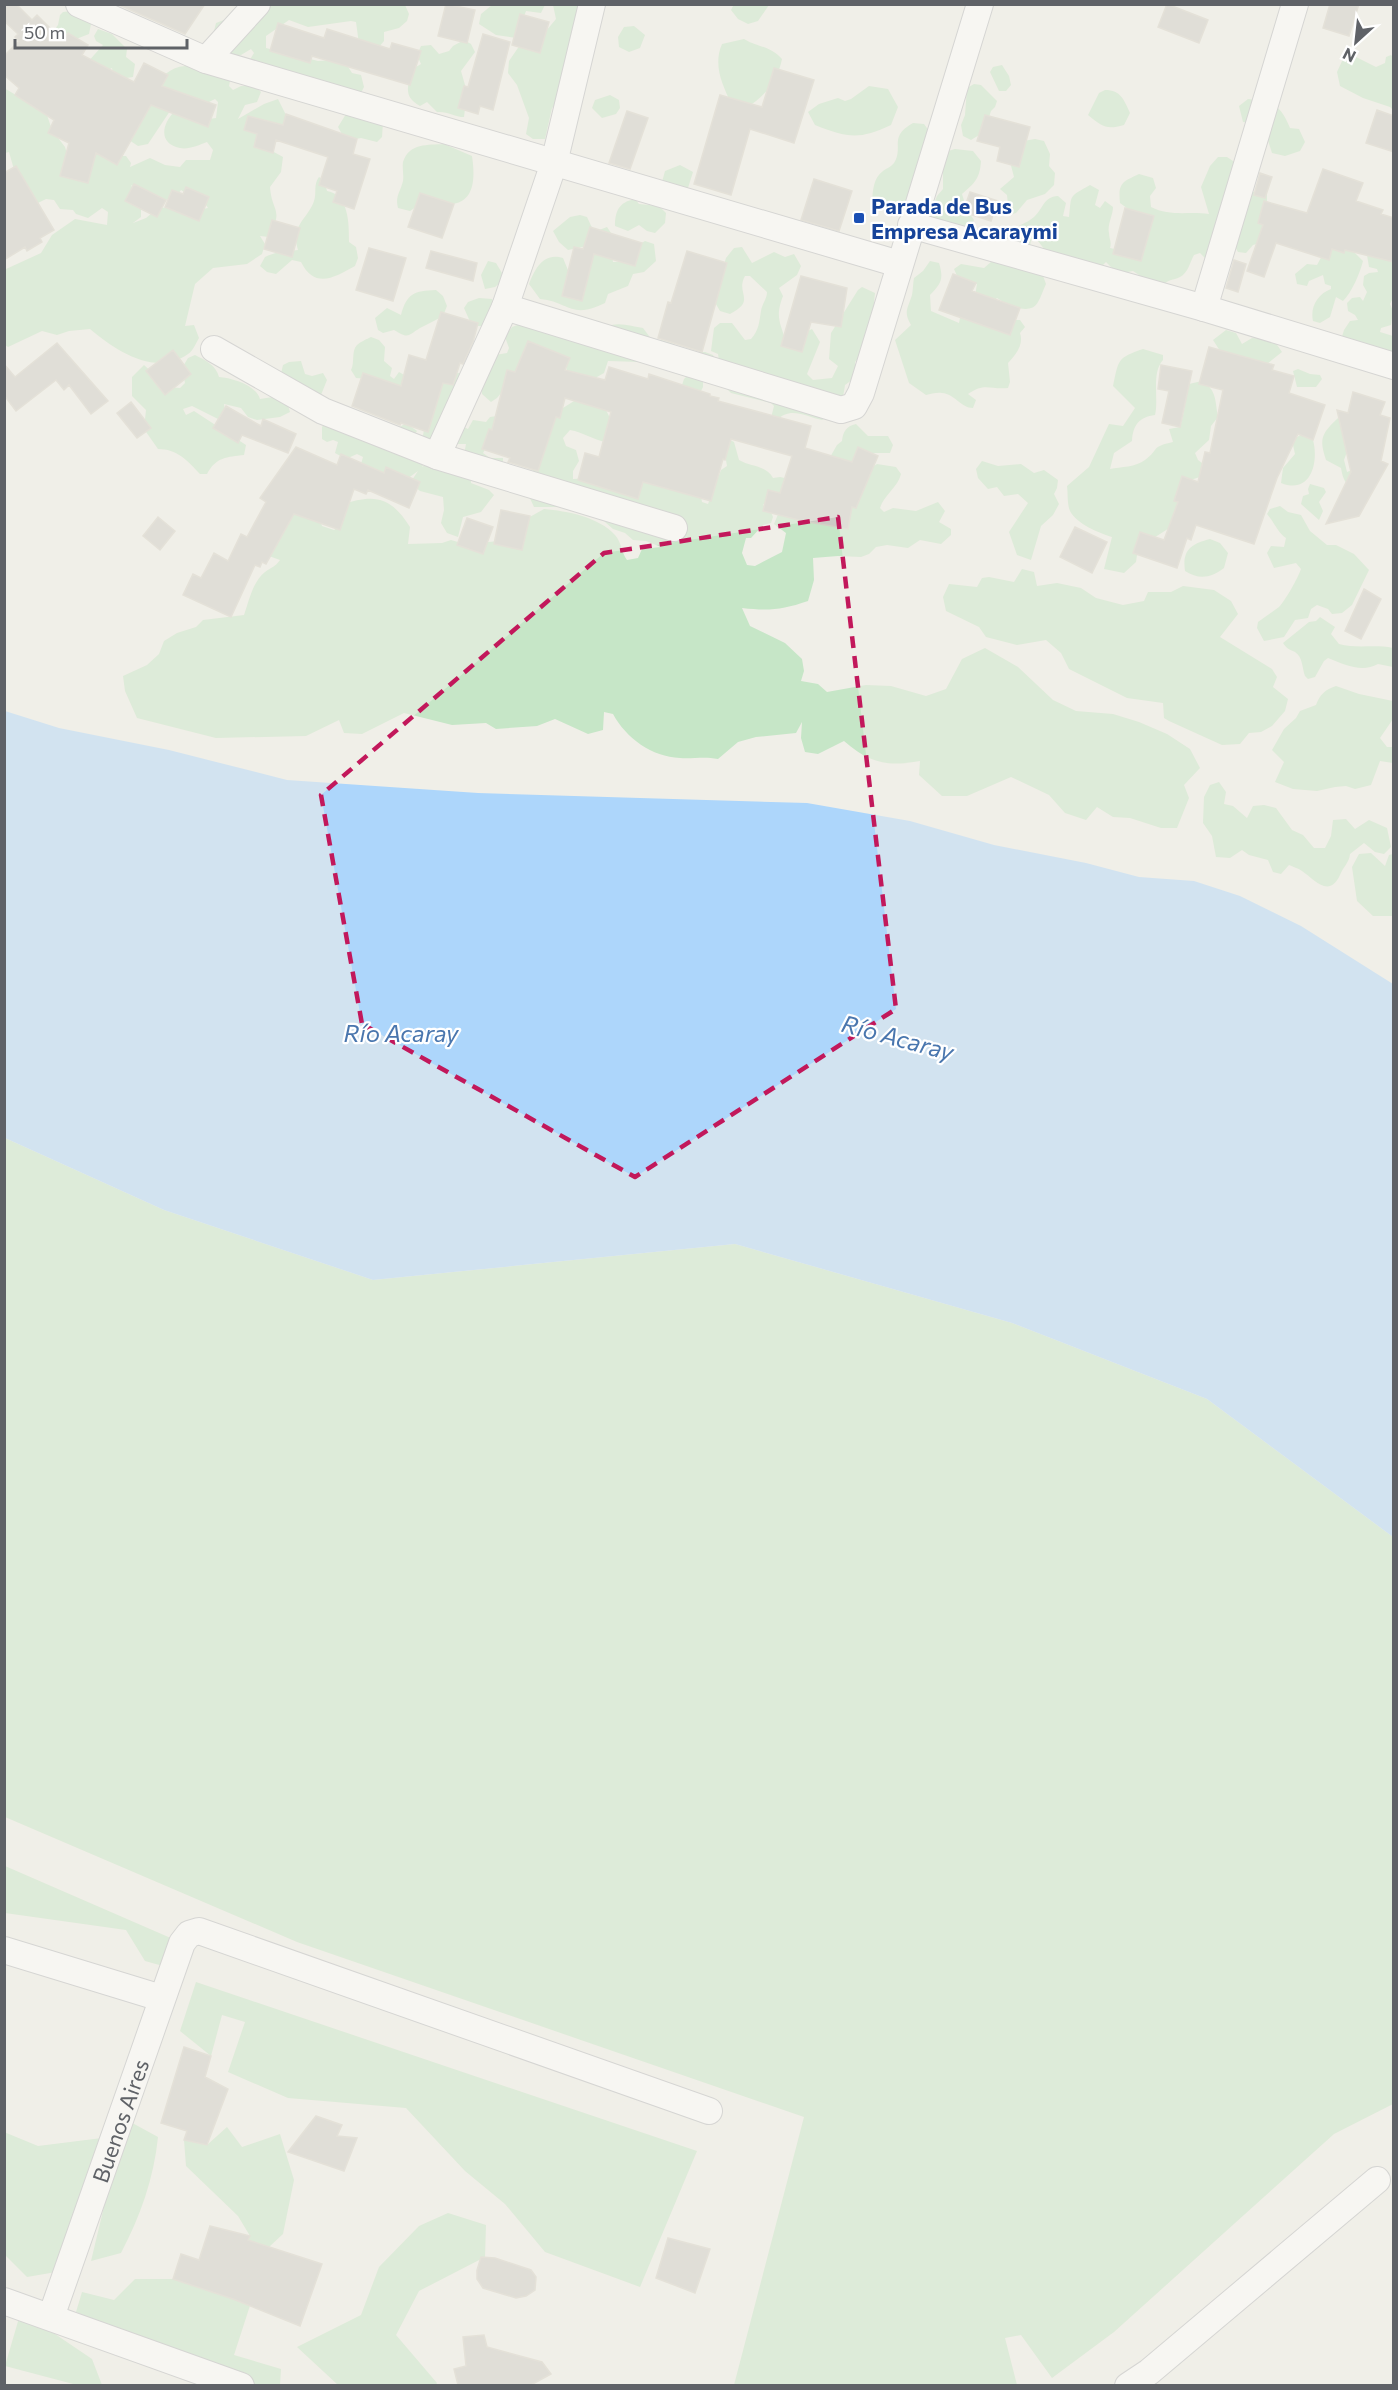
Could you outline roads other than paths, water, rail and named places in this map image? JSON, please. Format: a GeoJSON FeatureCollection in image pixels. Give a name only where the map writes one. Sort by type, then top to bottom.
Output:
{"type":"FeatureCollection","features":[{"type":"Feature","properties":{"kind":"street"},"geometry":{"type":"LineString","coordinates":[[79,4],[206,60],[899,264]]}},
{"type":"Feature","properties":{"kind":"street"},"geometry":{"type":"LineString","coordinates":[[206,60],[257,4]]}},
{"type":"Feature","properties":{"kind":"street"},"geometry":{"type":"LineString","coordinates":[[437,456],[505,308],[554,163],[592,4]]}},
{"type":"Feature","properties":{"kind":"street"},"geometry":{"type":"LineString","coordinates":[[505,308],[841,410],[854,406],[861,393],[980,4]]}},
{"type":"Feature","properties":{"kind":"street"},"geometry":{"type":"LineString","coordinates":[[1204,308],[1294,4]]}},
{"type":"Feature","properties":{"kind":"street"},"geometry":{"type":"LineString","coordinates":[[911,225],[1204,308],[1394,366]]}},
{"type":"Feature","properties":{"kind":"street"},"geometry":{"type":"LineString","coordinates":[[214,349],[323,411],[437,456],[674,528]]}},
{"type":"Feature","properties":{"kind":"street","name":"Buenos Aires"},"geometry":{"type":"LineString","coordinates":[[51,2317],[161,1998],[182,1943],[189,1934],[199,1931],[709,2111]]}},
{"type":"Feature","properties":{"kind":"street"},"geometry":{"type":"LineString","coordinates":[[4,1950],[161,1998]]}},
{"type":"Feature","properties":{"kind":"street"},"geometry":{"type":"LineString","coordinates":[[1128,2385],[1149,2372],[1377,2180]]}},
{"type":"Feature","properties":{"kind":"street"},"geometry":{"type":"LineString","coordinates":[[4,2301],[241,2385]]}},
{"type":"Feature","properties":{"kind":"water","name":"Río Acaray"},"geometry":{"type":"Polygon","coordinates":[[[5,711],[59,728],[169,750],[287,780],[478,793],[807,803],[910,821],[994,845],[1086,863],[1139,877],[1194,881],[1240,896],[1301,926],[1393,984],[1393,1537],[1207,1399],[1012,1323],[735,1244],[373,1280],[164,1210],[5,1138],[5,711]]]}},
{"type":"Feature","properties":{"kind":"place","name":"Parada de Bus Empresa Acaraymi"},"geometry":{"type":"Point","coordinates":[859,218]}}]}
